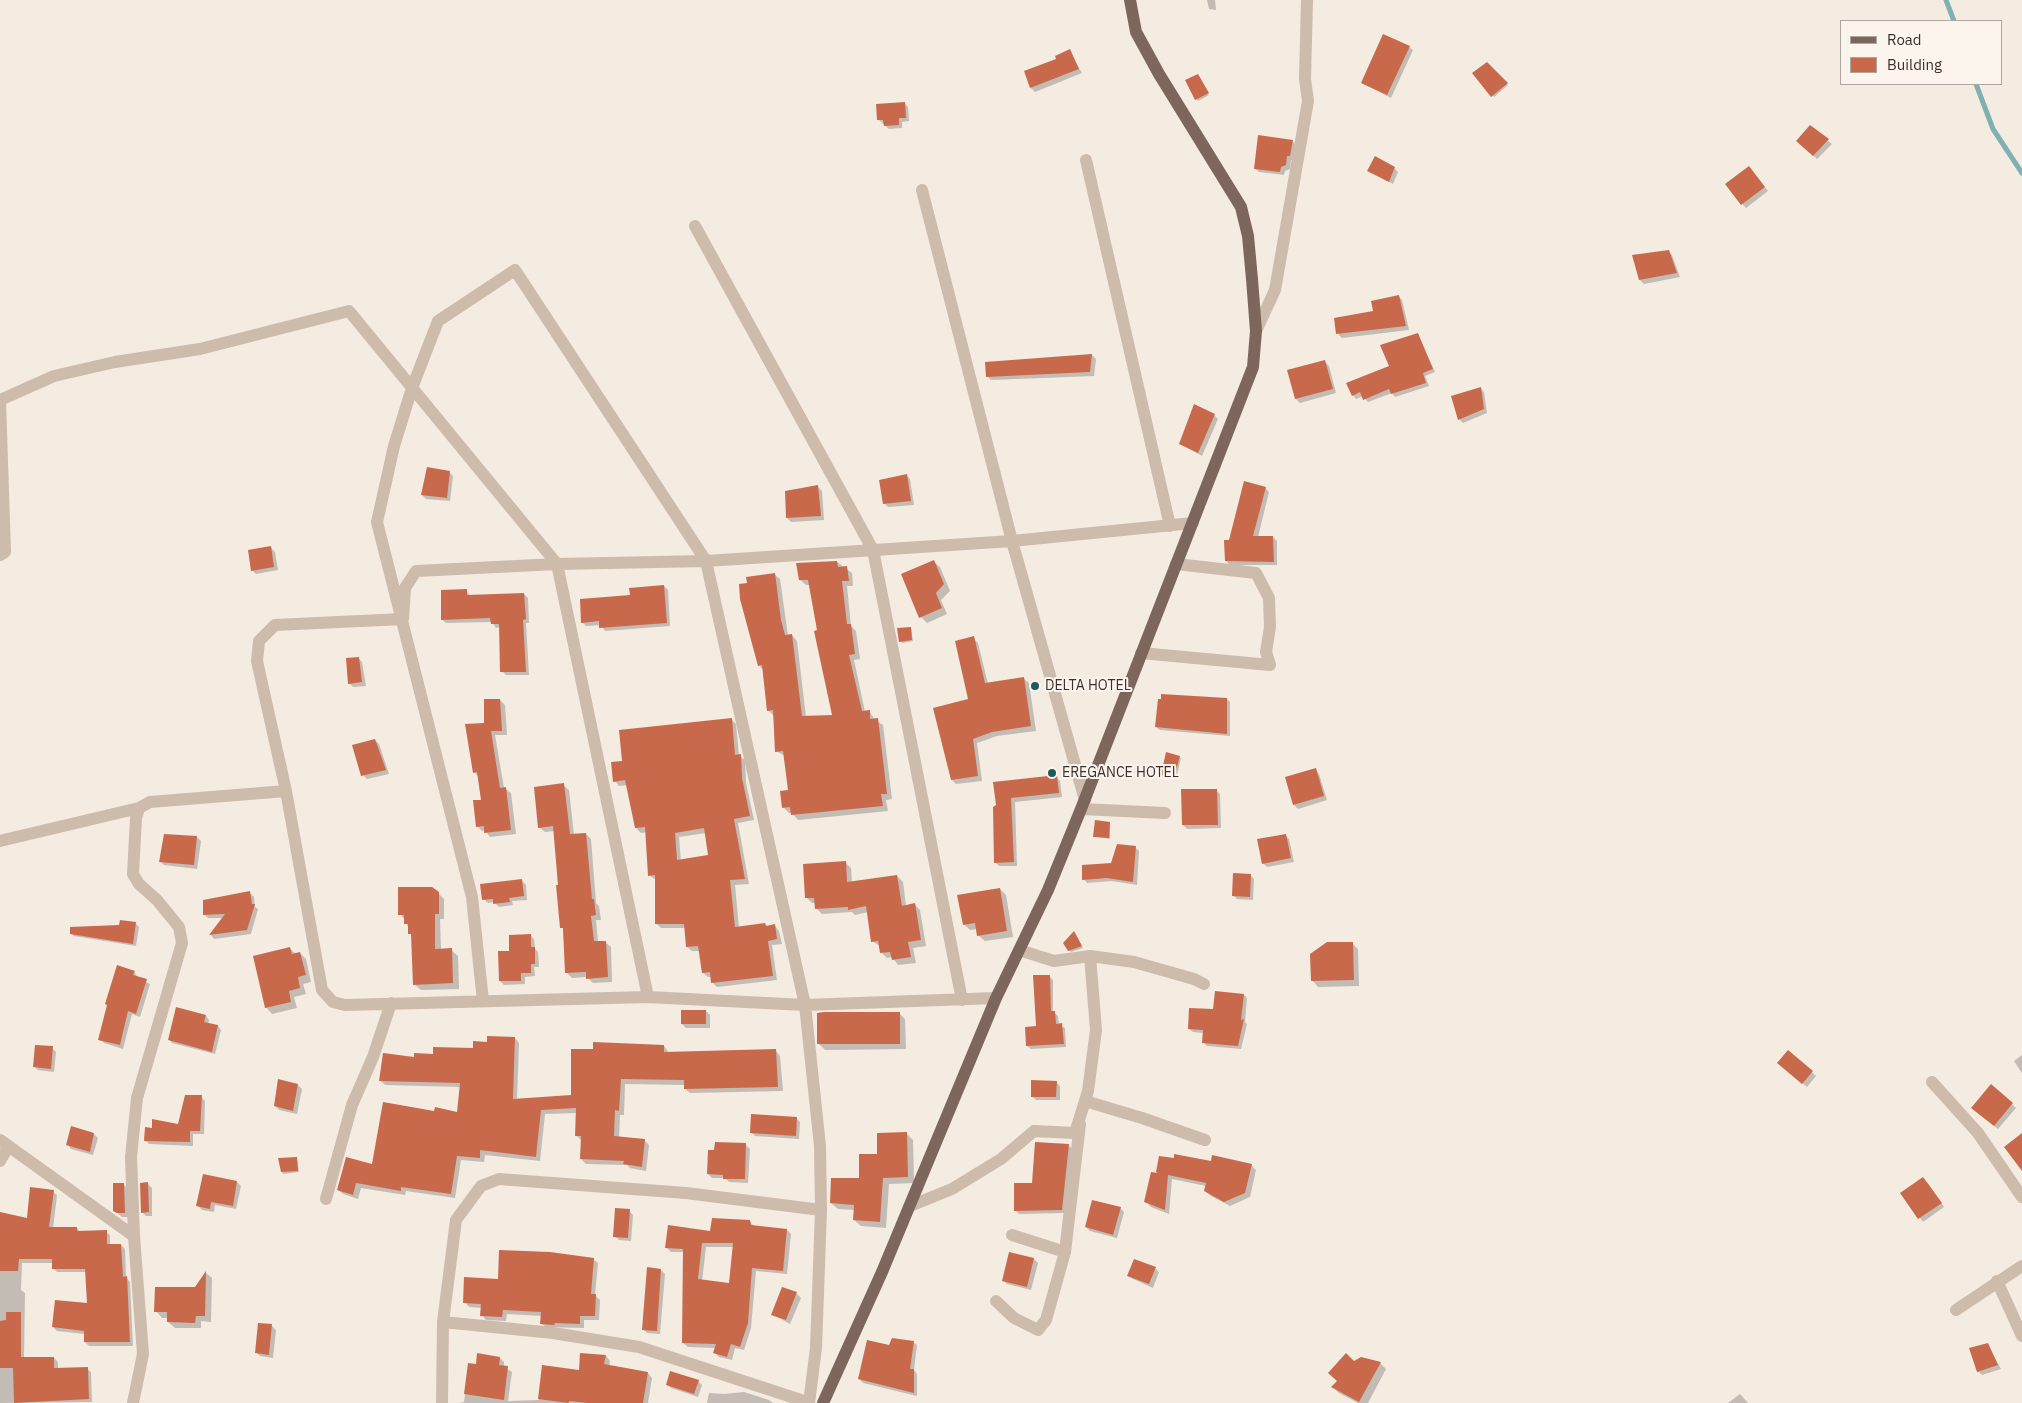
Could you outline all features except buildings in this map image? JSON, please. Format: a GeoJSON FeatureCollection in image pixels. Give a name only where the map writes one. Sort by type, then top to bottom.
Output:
{"type":"FeatureCollection","features":[{"type":"Feature","properties":{"kind":"main road"},"geometry":{"type":"LineString","coordinates":[[823,1403],[910,1206],[996,998],[1048,890],[1253,366],[1256,330],[1248,245],[1241,207],[1158,74],[1136,32],[1130,0]]}},
{"type":"Feature","properties":{"kind":"street"},"geometry":{"type":"LineString","coordinates":[[1256,330],[1275,290],[1308,101],[1305,79],[1307,0]]}},
{"type":"Feature","properties":{"kind":"street"},"geometry":{"type":"LineString","coordinates":[[1086,160],[1170,526]]}},
{"type":"Feature","properties":{"kind":"street"},"geometry":{"type":"LineString","coordinates":[[922,190],[1012,541],[1083,804],[1165,812]]}},
{"type":"Feature","properties":{"kind":"street"},"geometry":{"type":"LineString","coordinates":[[695,226],[873,550],[962,1000]]}},
{"type":"Feature","properties":{"kind":"street"},"geometry":{"type":"LineString","coordinates":[[443,1322],[553,1333],[639,1347],[808,1402],[816,1348],[821,1210],[820,1146],[805,1005],[706,561],[515,270],[438,321],[412,388],[394,446],[377,522],[472,897],[483,1001]]}},
{"type":"Feature","properties":{"kind":"street"},"geometry":{"type":"LineString","coordinates":[[0,555],[5,552],[0,401],[54,376],[115,362],[200,349],[349,311],[557,564],[648,997]]}},
{"type":"Feature","properties":{"kind":"street"},"geometry":{"type":"LineString","coordinates":[[403,620],[405,588],[416,570],[557,564],[706,561],[1012,541],[1193,523]]}},
{"type":"Feature","properties":{"kind":"street"},"geometry":{"type":"LineString","coordinates":[[1141,653],[1270,665],[1266,652],[1270,627],[1269,598],[1256,573],[1176,564]]}},
{"type":"Feature","properties":{"kind":"street"},"geometry":{"type":"LineString","coordinates":[[403,620],[275,625],[259,641],[257,661],[286,791],[322,990],[332,1002],[345,1005],[648,997],[805,1005],[996,998]]}},
{"type":"Feature","properties":{"kind":"street"},"geometry":{"type":"LineString","coordinates":[[0,841],[139,808],[150,802],[286,791]]}},
{"type":"Feature","properties":{"kind":"street"},"geometry":{"type":"LineString","coordinates":[[133,1403],[143,1354],[134,1236],[131,1157],[137,1098],[182,943],[178,927],[157,900],[139,884],[133,874],[136,818],[139,808]]}},
{"type":"Feature","properties":{"kind":"street"},"geometry":{"type":"LineString","coordinates":[[1019,950],[1054,961],[1090,956],[1134,962],[1194,979],[1204,984]]}},
{"type":"Feature","properties":{"kind":"street"},"geometry":{"type":"LineString","coordinates":[[996,1301],[1014,1318],[1038,1330],[1046,1320],[1065,1252],[1083,1106],[1096,1030],[1090,956]]}},
{"type":"Feature","properties":{"kind":"street"},"geometry":{"type":"LineString","coordinates":[[326,1199],[352,1105],[373,1057],[391,1003]]}},
{"type":"Feature","properties":{"kind":"street"},"geometry":{"type":"LineString","coordinates":[[1932,1082],[1978,1133],[2022,1197]]}},
{"type":"Feature","properties":{"kind":"street"},"geometry":{"type":"LineString","coordinates":[[1083,1106],[1142,1118],[1205,1140]]}},
{"type":"Feature","properties":{"kind":"street"},"geometry":{"type":"LineString","coordinates":[[910,1206],[952,1190],[1000,1159],[1034,1131],[1075,1132],[1083,1106]]}},
{"type":"Feature","properties":{"kind":"street"},"geometry":{"type":"LineString","coordinates":[[0,1161],[4,1144],[134,1236]]}},
{"type":"Feature","properties":{"kind":"street"},"geometry":{"type":"LineString","coordinates":[[442,1403],[443,1322],[456,1220],[481,1186],[499,1179],[686,1193],[821,1210]]}},
{"type":"Feature","properties":{"kind":"street"},"geometry":{"type":"LineString","coordinates":[[1012,1235],[1065,1252]]}},
{"type":"Feature","properties":{"kind":"street"},"geometry":{"type":"LineString","coordinates":[[1956,1310],[2022,1266]]}},
{"type":"Feature","properties":{"kind":"street"},"geometry":{"type":"LineString","coordinates":[[1997,1281],[2022,1336]]}},
{"type":"Feature","properties":{"kind":"waterway"},"geometry":{"type":"LineString","coordinates":[[1946,0],[1954,20]]}},
{"type":"Feature","properties":{"kind":"waterway"},"geometry":{"type":"LineString","coordinates":[[1976,85],[1993,129],[2022,173]]}},
{"type":"Feature","properties":{"kind":"place","name":"DELTA HOTEL"},"geometry":{"type":"Point","coordinates":[1035,686]}},
{"type":"Feature","properties":{"kind":"place","name":"EREGANCE HOTEL"},"geometry":{"type":"Point","coordinates":[1052,773]}}]}
